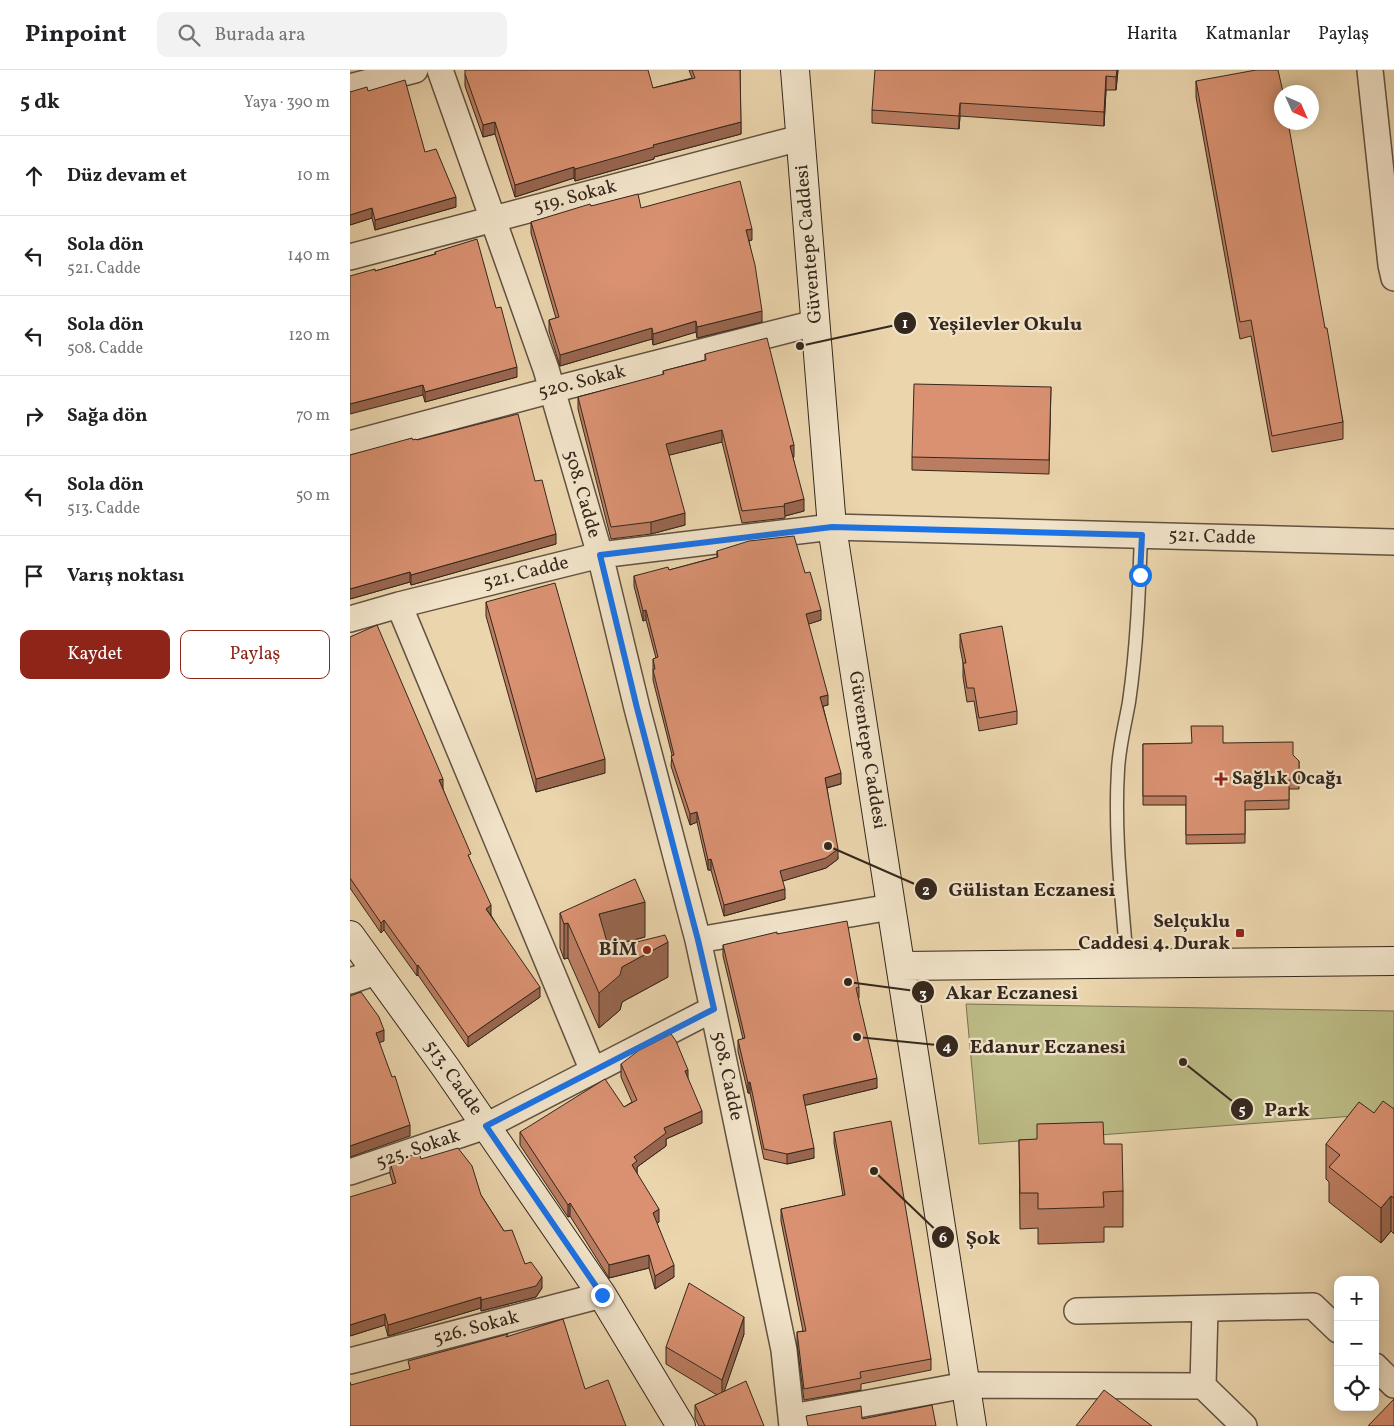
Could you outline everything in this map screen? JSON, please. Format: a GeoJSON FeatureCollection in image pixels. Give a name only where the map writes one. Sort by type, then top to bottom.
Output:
{"type":"FeatureCollection","features":[{"type":"Feature","properties":{"kind":"street"},"geometry":{"type":"LineString","coordinates":[[350,87],[415,70]]}},
{"type":"Feature","properties":{"kind":"street","name":"508. Cadde"},"geometry":{"type":"LineString","coordinates":[[440,70],[546,369],[600,555],[714,1009],[784,1350],[792,1421]]}},
{"type":"Feature","properties":{"kind":"street","name":"Güventepe Caddesi"},"geometry":{"type":"LineString","coordinates":[[795,70],[832,527],[972,1426]]}},
{"type":"Feature","properties":{"kind":"street"},"geometry":{"type":"LineString","coordinates":[[1370,70],[1394,278]]}},
{"type":"Feature","properties":{"kind":"street","name":"519. Sokak"},"geometry":{"type":"LineString","coordinates":[[350,257],[800,138]]}},
{"type":"Feature","properties":{"kind":"street","name":"520. Sokak"},"geometry":{"type":"LineString","coordinates":[[350,444],[815,323]]}},
{"type":"Feature","properties":{"kind":"street","name":"521. Cadde"},"geometry":{"type":"LineString","coordinates":[[350,618],[600,555],[832,527],[1394,542]]}},
{"type":"Feature","properties":{"kind":"street"},"geometry":{"type":"LineString","coordinates":[[399,605],[593,1071]]}},
{"type":"Feature","properties":{"kind":"street"},"geometry":{"type":"LineString","coordinates":[[698,940],[891,907]]}},
{"type":"Feature","properties":{"kind":"street","name":"513. Cadde"},"geometry":{"type":"LineString","coordinates":[[350,936],[446,1068],[602,1295],[680,1426]]}},
{"type":"Feature","properties":{"kind":"street"},"geometry":{"type":"LineString","coordinates":[[901,966],[1394,961]]}},
{"type":"Feature","properties":{"kind":"street"},"geometry":{"type":"LineString","coordinates":[[350,981],[376,972]]}},
{"type":"Feature","properties":{"kind":"street","name":"525. Sokak"},"geometry":{"type":"LineString","coordinates":[[350,1172],[486,1126],[714,1009]]}},
{"type":"Feature","properties":{"kind":"street","name":"526. Sokak"},"geometry":{"type":"LineString","coordinates":[[350,1362],[602,1295]]}},
{"type":"Feature","properties":{"kind":"street"},"geometry":{"type":"LineString","coordinates":[[1077,1311],[1313,1306],[1334,1326]]}},
{"type":"Feature","properties":{"kind":"street"},"geometry":{"type":"LineString","coordinates":[[1203,1386],[1205,1309]]}},
{"type":"Feature","properties":{"kind":"street"},"geometry":{"type":"LineString","coordinates":[[1379,1370],[1394,1385]]}},
{"type":"Feature","properties":{"kind":"street"},"geometry":{"type":"LineString","coordinates":[[792,1421],[966,1385],[1203,1386],[1244,1426]]}},
{"type":"Feature","properties":{"kind":"lane"},"geometry":{"type":"LineString","coordinates":[[1127,963],[1116,808],[1118,767],[1129,703],[1134,659],[1142,535]]}},
{"type":"Feature","properties":{"kind":"green space"},"geometry":{"type":"Polygon","coordinates":[[[966,1004],[1394,1011],[1394,1113],[979,1144],[966,1004]]]}},
{"type":"Feature","properties":{"kind":"building"},"geometry":{"type":"Polygon","coordinates":[[[465,70],[648,70],[653,88],[695,78],[692,70],[740,70],[741,122],[515,185],[495,122],[483,125],[465,70]]]}},
{"type":"Feature","properties":{"kind":"building"},"geometry":{"type":"Polygon","coordinates":[[[875,70],[1117,70],[1116,77],[1106,76],[1104,112],[960,103],[959,116],[872,110],[875,70]]]}},
{"type":"Feature","properties":{"kind":"building"},"geometry":{"type":"Polygon","coordinates":[[[1256,70],[1278,70],[1281,85],[1274,85],[1274,130],[1289,130],[1343,422],[1272,436],[1251,320],[1240,322],[1196,81],[1256,70]]]}},
{"type":"Feature","properties":{"kind":"building"},"geometry":{"type":"Polygon","coordinates":[[[405,80],[425,152],[436,149],[456,197],[375,220],[372,208],[350,215],[350,92],[367,87],[368,91],[405,80]]]}},
{"type":"Feature","properties":{"kind":"building"},"geometry":{"type":"Polygon","coordinates":[[[740,181],[752,229],[746,230],[755,265],[762,311],[697,327],[696,321],[653,334],[652,328],[560,355],[549,320],[559,317],[531,222],[590,204],[591,206],[638,194],[641,208],[740,181]]]}},
{"type":"Feature","properties":{"kind":"building"},"geometry":{"type":"Polygon","coordinates":[[[477,239],[496,308],[501,307],[517,367],[425,392],[423,385],[350,404],[350,276],[436,254],[435,252],[477,239]]]}},
{"type":"Feature","properties":{"kind":"building"},"geometry":{"type":"Polygon","coordinates":[[[767,338],[794,445],[790,446],[804,499],[784,504],[785,506],[742,511],[722,430],[666,444],[685,513],[651,522],[611,527],[578,397],[664,374],[663,371],[706,360],[705,354],[767,338]]]}},
{"type":"Feature","properties":{"kind":"building"},"geometry":{"type":"Polygon","coordinates":[[[914,384],[1051,387],[1049,460],[912,457],[914,384]]]}},
{"type":"Feature","properties":{"kind":"building"},"geometry":{"type":"Polygon","coordinates":[[[518,414],[535,481],[542,480],[556,534],[411,575],[410,572],[350,589],[350,455],[412,438],[417,440],[518,414]]]}},
{"type":"Feature","properties":{"kind":"building"},"geometry":{"type":"Polygon","coordinates":[[[794,536],[805,573],[810,572],[821,610],[806,614],[828,695],[820,697],[841,773],[825,778],[838,849],[826,858],[780,871],[785,889],[724,905],[711,859],[708,860],[697,812],[690,814],[671,756],[674,755],[653,670],[655,669],[653,659],[658,657],[646,610],[643,611],[634,576],[668,567],[669,570],[718,557],[717,551],[749,541],[794,536]]]}},
{"type":"Feature","properties":{"kind":"building"},"geometry":{"type":"Polygon","coordinates":[[[555,583],[605,759],[536,779],[486,602],[555,583]]]}},
{"type":"Feature","properties":{"kind":"building"},"geometry":{"type":"Polygon","coordinates":[[[377,625],[443,779],[439,780],[471,854],[468,855],[491,905],[486,909],[540,987],[468,1037],[418,965],[384,920],[381,923],[350,878],[350,637],[377,625]]]}},
{"type":"Feature","properties":{"kind":"building"},"geometry":{"type":"Polygon","coordinates":[[[1002,626],[1017,711],[979,718],[974,688],[967,688],[963,663],[966,663],[960,634],[1002,626]]]}},
{"type":"Feature","properties":{"kind":"building","name":"Sağlık Ocağı"},"geometry":{"type":"Polygon","coordinates":[[[1191,726],[1223,726],[1223,743],[1293,742],[1293,755],[1299,761],[1299,780],[1289,780],[1289,800],[1245,801],[1245,834],[1186,835],[1186,796],[1143,796],[1143,744],[1192,743],[1191,726]]]}},
{"type":"Feature","properties":{"kind":"building"},"geometry":{"type":"Polygon","coordinates":[[[635,879],[645,902],[599,914],[609,949],[665,935],[668,942],[622,967],[620,975],[599,993],[568,923],[564,924],[560,913],[635,879]]]}},
{"type":"Feature","properties":{"kind":"building"},"geometry":{"type":"Polygon","coordinates":[[[847,921],[859,987],[856,988],[877,1078],[803,1095],[814,1148],[787,1154],[764,1149],[750,1082],[748,1083],[738,1040],[745,1038],[723,945],[777,932],[777,934],[847,921]]]}},
{"type":"Feature","properties":{"kind":"building"},"geometry":{"type":"Polygon","coordinates":[[[361,992],[379,1017],[384,1030],[376,1033],[392,1077],[395,1076],[410,1125],[350,1146],[350,996],[361,992]]]}},
{"type":"Feature","properties":{"kind":"building"},"geometry":{"type":"Polygon","coordinates":[[[671,1034],[676,1041],[688,1070],[685,1071],[702,1111],[664,1128],[666,1133],[634,1157],[637,1161],[632,1165],[659,1209],[653,1213],[674,1265],[655,1276],[649,1255],[609,1265],[570,1203],[568,1205],[520,1132],[605,1079],[624,1107],[637,1100],[621,1064],[638,1051],[671,1034]]]}},
{"type":"Feature","properties":{"kind":"building"},"geometry":{"type":"Polygon","coordinates":[[[1383,1101],[1394,1109],[1394,1198],[1391,1196],[1381,1208],[1329,1167],[1340,1155],[1326,1144],[1359,1102],[1374,1113],[1383,1101]]]}},
{"type":"Feature","properties":{"kind":"building"},"geometry":{"type":"Polygon","coordinates":[[[891,1121],[931,1359],[860,1372],[861,1378],[804,1389],[797,1332],[806,1331],[781,1209],[845,1195],[834,1132],[891,1121]]]}},
{"type":"Feature","properties":{"kind":"building"},"geometry":{"type":"Polygon","coordinates":[[[1103,1122],[1104,1144],[1122,1144],[1123,1191],[1103,1192],[1104,1207],[1038,1209],[1038,1193],[1020,1193],[1019,1140],[1037,1139],[1037,1124],[1103,1122]]]}},
{"type":"Feature","properties":{"kind":"building"},"geometry":{"type":"Polygon","coordinates":[[[458,1148],[472,1166],[481,1195],[504,1231],[512,1230],[525,1264],[531,1262],[542,1277],[536,1286],[481,1300],[481,1297],[388,1325],[385,1314],[350,1325],[350,1197],[396,1183],[390,1162],[419,1153],[421,1159],[458,1148]]]}},
{"type":"Feature","properties":{"kind":"building"},"geometry":{"type":"Polygon","coordinates":[[[689,1283],[744,1317],[722,1380],[666,1347],[689,1283]]]}},
{"type":"Feature","properties":{"kind":"building"},"geometry":{"type":"Polygon","coordinates":[[[563,1319],[585,1389],[608,1380],[626,1426],[350,1426],[350,1382],[351,1385],[410,1369],[408,1361],[508,1334],[506,1337],[563,1319]]]}},
{"type":"Feature","properties":{"kind":"building"},"geometry":{"type":"Polygon","coordinates":[[[746,1381],[764,1426],[705,1426],[695,1405],[746,1381]]]}},
{"type":"Feature","properties":{"kind":"building"},"geometry":{"type":"Polygon","coordinates":[[[1104,1390],[1152,1426],[1076,1426],[1104,1390]]]}},
{"type":"Feature","properties":{"kind":"building"},"geometry":{"type":"Polygon","coordinates":[[[1394,1399],[1394,1426],[1368,1426],[1394,1399]]]}},
{"type":"Feature","properties":{"kind":"building"},"geometry":{"type":"Polygon","coordinates":[[[932,1405],[936,1426],[808,1426],[806,1416],[861,1406],[862,1419],[932,1405]]]}},
{"type":"Feature","properties":{"kind":"place","name":"Yeşilevler Okulu"},"geometry":{"type":"Point","coordinates":[800,346]}},
{"type":"Feature","properties":{"kind":"place","name":"Sağlık Ocağı"},"geometry":{"type":"Point","coordinates":[1221,779]}},
{"type":"Feature","properties":{"kind":"place","name":"Gülistan Eczanesi"},"geometry":{"type":"Point","coordinates":[828,846]}},
{"type":"Feature","properties":{"kind":"place","name":"Selçuklu Caddesi 4. Durak"},"geometry":{"type":"Point","coordinates":[1240,933]}},
{"type":"Feature","properties":{"kind":"place","name":"BİM"},"geometry":{"type":"Point","coordinates":[647,950]}},
{"type":"Feature","properties":{"kind":"place","name":"Akar Eczanesi"},"geometry":{"type":"Point","coordinates":[848,982]}},
{"type":"Feature","properties":{"kind":"place","name":"Edanur Eczanesi"},"geometry":{"type":"Point","coordinates":[857,1037]}},
{"type":"Feature","properties":{"kind":"place","name":"Park"},"geometry":{"type":"Point","coordinates":[1183,1062]}},
{"type":"Feature","properties":{"kind":"place","name":"Şok"},"geometry":{"type":"Point","coordinates":[874,1171]}},
{"type":"Feature","properties":{"kind":"route"},"geometry":{"type":"LineString","coordinates":[[602,1295],[486,1126],[714,1009],[600,555],[832,527],[1142,535],[1140,575]]}}]}
